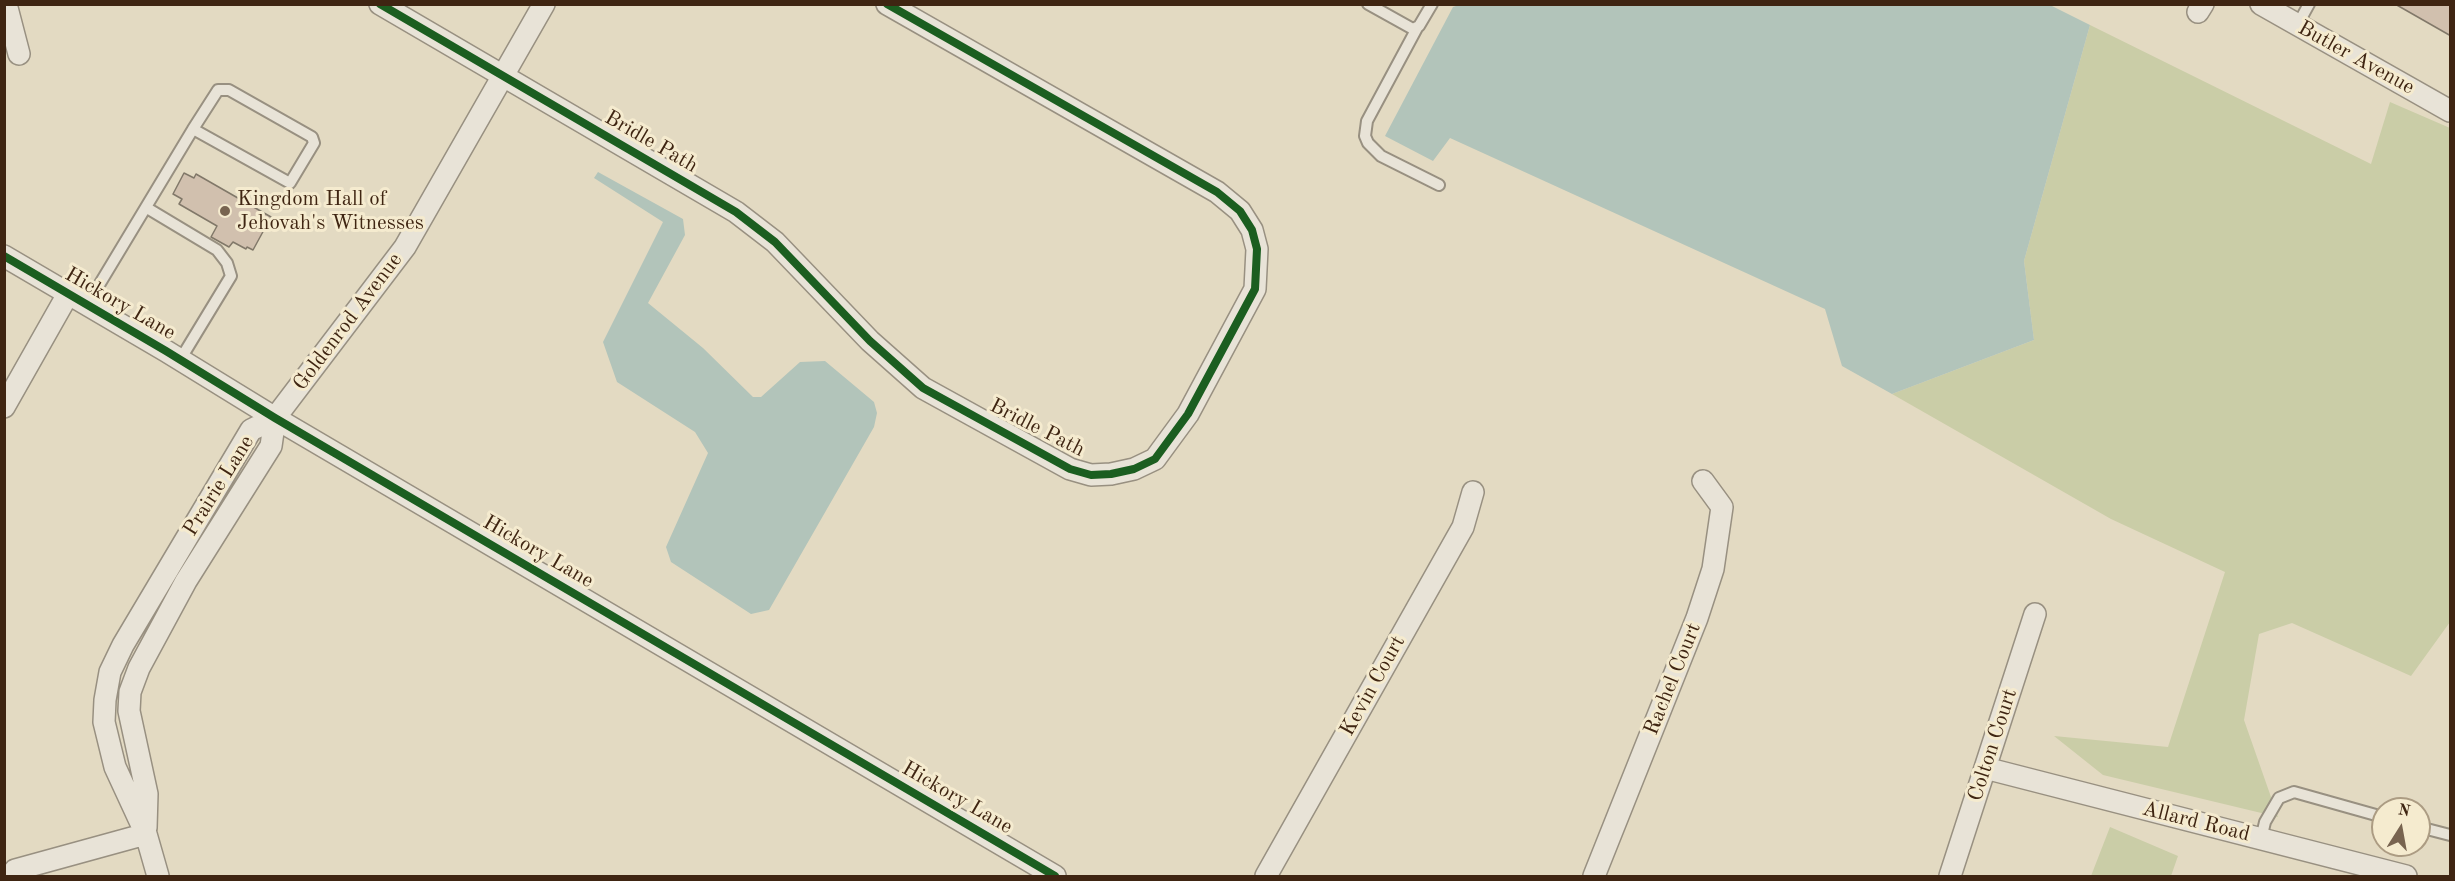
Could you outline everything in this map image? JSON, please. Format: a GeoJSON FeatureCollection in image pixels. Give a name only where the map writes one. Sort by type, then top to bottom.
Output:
{"type":"FeatureCollection","features":[{"type":"Feature","properties":{"kind":"street"},"geometry":{"type":"LineString","coordinates":[[6,4],[19,54]]}},
{"type":"Feature","properties":{"kind":"street","name":"Bridle Path"},"geometry":{"type":"LineString","coordinates":[[380,4],[736,212],[775,242],[870,342],[923,388],[1070,469],[1091,475],[1111,474],[1134,469],[1155,459],[1188,414],[1254,290],[1257,249],[1252,230],[1240,211],[1217,192],[887,4]]}},
{"type":"Feature","properties":{"kind":"street","name":"Goldenrod Avenue"},"geometry":{"type":"LineString","coordinates":[[274,418],[405,247],[544,4]]}},
{"type":"Feature","properties":{"kind":"street","name":"Butler Avenue"},"geometry":{"type":"LineString","coordinates":[[2261,4],[2451,111]]}},
{"type":"Feature","properties":{"kind":"street","name":"Hickory Lane"},"geometry":{"type":"LineString","coordinates":[[4,256],[274,418],[1055,876]]}},
{"type":"Feature","properties":{"kind":"street"},"geometry":{"type":"LineString","coordinates":[[4,407],[68,294]]}},
{"type":"Feature","properties":{"kind":"street","name":"Prairie Lane"},"geometry":{"type":"LineString","coordinates":[[158,876],[146,834],[112,756],[104,722],[110,672],[123,645],[251,430],[274,418]]}},
{"type":"Feature","properties":{"kind":"street","name":"Prairie Lane"},"geometry":{"type":"LineString","coordinates":[[146,834],[147,794],[129,711],[130,692],[139,668],[186,581],[271,446],[274,418]]}},
{"type":"Feature","properties":{"kind":"street","name":"Rachel Court"},"geometry":{"type":"LineString","coordinates":[[1594,876],[1697,618],[1713,569],[1722,507],[1703,481]]}},
{"type":"Feature","properties":{"kind":"street","name":"Kevin Court"},"geometry":{"type":"LineString","coordinates":[[1266,876],[1463,526],[1473,492]]}},
{"type":"Feature","properties":{"kind":"street"},"geometry":{"type":"LineString","coordinates":[[168,569],[186,581]]}},
{"type":"Feature","properties":{"kind":"street","name":"Colton Court"},"geometry":{"type":"LineString","coordinates":[[1950,876],[2035,614]]}},
{"type":"Feature","properties":{"kind":"street"},"geometry":{"type":"LineString","coordinates":[[107,687],[130,692]]}},
{"type":"Feature","properties":{"kind":"street","name":"Allard Road"},"geometry":{"type":"LineString","coordinates":[[1985,768],[2406,876]]}},
{"type":"Feature","properties":{"kind":"street"},"geometry":{"type":"LineString","coordinates":[[15,870],[146,834]]}},
{"type":"Feature","properties":{"kind":"lane"},"geometry":{"type":"LineString","coordinates":[[1368,4],[1409,28],[1417,28]]}},
{"type":"Feature","properties":{"kind":"lane"},"geometry":{"type":"LineString","coordinates":[[1432,4],[1367,121],[1365,136],[1368,143],[1381,156],[1438,185]]}},
{"type":"Feature","properties":{"kind":"lane"},"geometry":{"type":"LineString","coordinates":[[2297,26],[2308,4]]}},
{"type":"Feature","properties":{"kind":"lane"},"geometry":{"type":"LineString","coordinates":[[87,305],[147,208],[193,129],[215,94],[223,89],[312,137],[314,143],[290,183],[193,129]]}},
{"type":"Feature","properties":{"kind":"lane"},"geometry":{"type":"LineString","coordinates":[[147,208],[217,250],[227,262],[231,276],[180,360]]}},
{"type":"Feature","properties":{"kind":"lane"},"geometry":{"type":"LineString","coordinates":[[2261,839],[2265,822],[2279,798],[2294,792],[2371,814]]}},
{"type":"Feature","properties":{"kind":"lane"},"geometry":{"type":"LineString","coordinates":[[2431,830],[2451,835]]}},
{"type":"Feature","properties":{"kind":"green space"},"geometry":{"type":"Polygon","coordinates":[[[2090,25],[2371,164],[2390,102],[2450,128],[2450,622],[2411,676],[2292,623],[2259,634],[2244,720],[2278,817],[2103,775],[2054,736],[2168,747],[2225,572],[2111,519],[1892,394],[2034,340],[2024,261],[2090,25]]]}},
{"type":"Feature","properties":{"kind":"green space"},"geometry":{"type":"Polygon","coordinates":[[[2110,827],[2178,856],[2171,876],[2091,876],[2110,827]]]}},
{"type":"Feature","properties":{"kind":"shaded area"},"geometry":{"type":"Polygon","coordinates":[[[2048,4],[2090,25],[2024,261],[2034,340],[1892,394],[1842,366],[1825,309],[1450,138],[1433,161],[1385,136],[1453,7],[1459,5],[2048,4]]]}},
{"type":"Feature","properties":{"kind":"shaded area"},"geometry":{"type":"Polygon","coordinates":[[[598,172],[683,219],[685,235],[648,303],[703,348],[753,397],[761,397],[800,362],[825,361],[874,402],[877,413],[874,427],[769,610],[751,614],[671,562],[666,547],[708,453],[695,432],[617,382],[603,342],[663,222],[594,178],[598,172]]]}},
{"type":"Feature","properties":{"kind":"building"},"geometry":{"type":"Polygon","coordinates":[[[2395,4],[2451,4],[2451,36],[2395,4]]]}},
{"type":"Feature","properties":{"kind":"building","name":"Kingdom Hall of Jehovah's Witnesses"},"geometry":{"type":"Polygon","coordinates":[[[184,173],[194,178],[196,174],[271,217],[253,250],[233,242],[229,247],[211,237],[217,226],[179,204],[182,199],[173,194],[184,173]]]}},
{"type":"Feature","properties":{"kind":"cycle path"},"geometry":{"type":"LineString","coordinates":[[380,4],[736,212],[775,242],[870,341],[923,388],[1070,469],[1091,475],[1111,474],[1134,469],[1155,459],[1188,414],[1255,289],[1257,249],[1252,230],[1240,211],[1217,192],[887,4]]}},
{"type":"Feature","properties":{"kind":"cycle path"},"geometry":{"type":"LineString","coordinates":[[4,256],[275,418],[1055,876]]}},
{"type":"Feature","properties":{"kind":"place","name":"Kingdom Hall of Jehovah's Witnesses"},"geometry":{"type":"Point","coordinates":[225,211]}}]}
